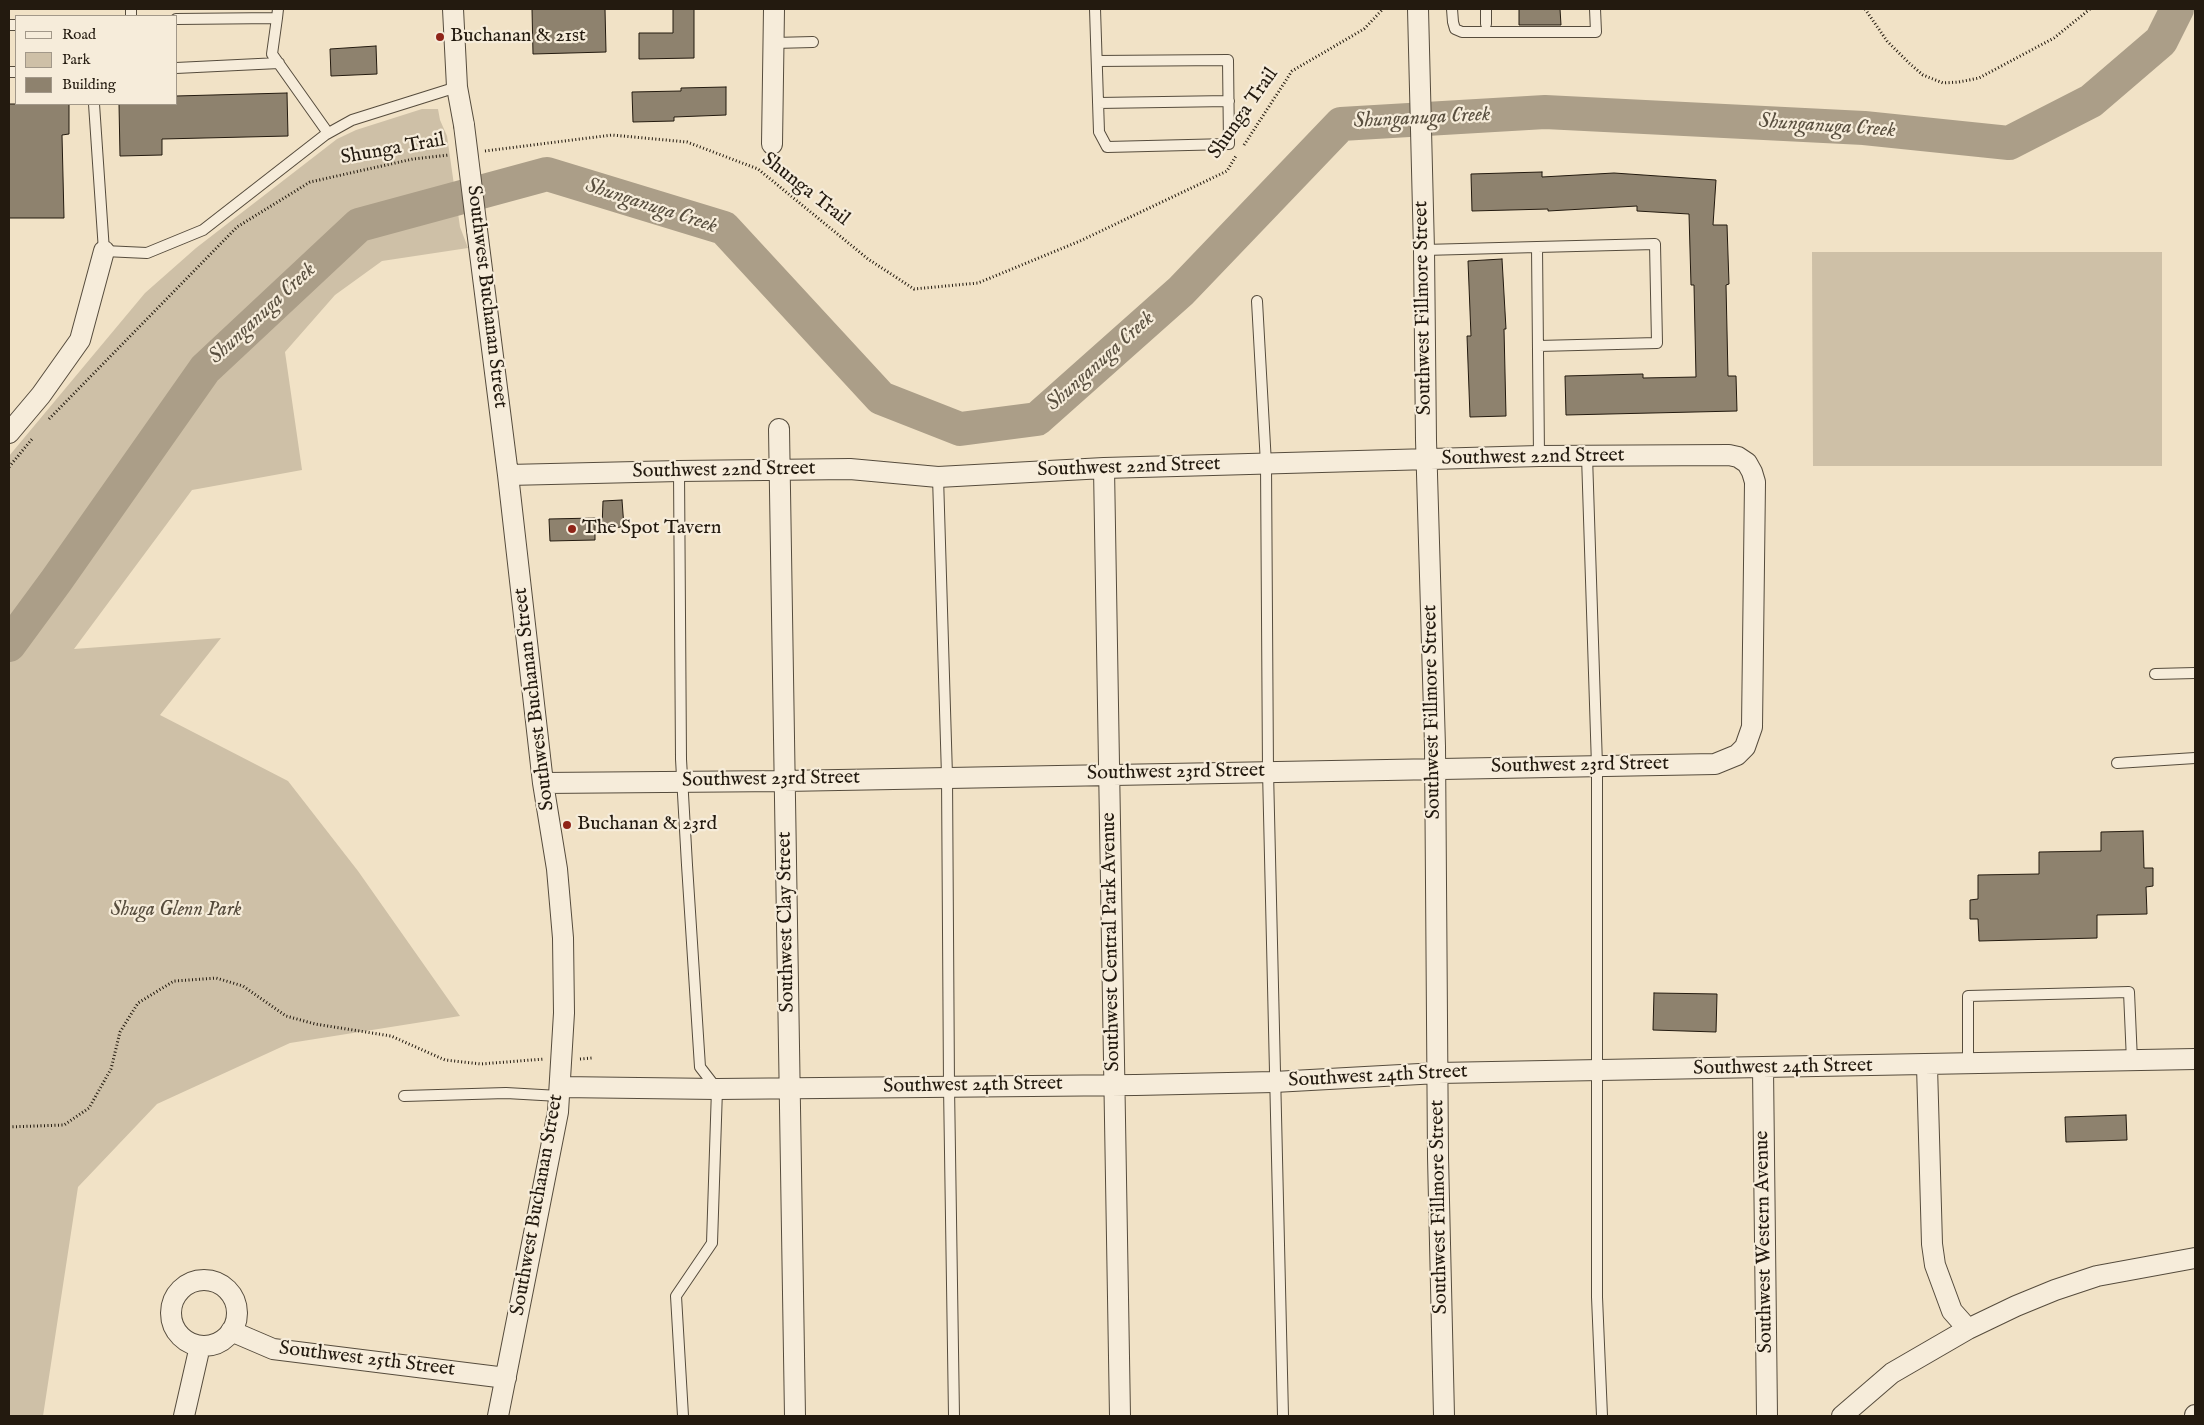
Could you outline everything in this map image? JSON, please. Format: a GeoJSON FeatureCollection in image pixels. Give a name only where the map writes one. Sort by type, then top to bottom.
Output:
{"type":"FeatureCollection","features":[{"type":"Feature","properties":{"kind":"street","name":"Southwest Buchanan Street"},"geometry":{"type":"LineString","coordinates":[[452,9],[457,87],[464,125],[508,475],[543,782],[558,869],[563,938],[564,1012],[560,1092],[554,1138],[542,1189],[498,1416]]}},
{"type":"Feature","properties":{"kind":"street"},"geometry":{"type":"LineString","coordinates":[[772,144],[774,9]]}},
{"type":"Feature","properties":{"kind":"street","name":"Southwest Fillmore Street"},"geometry":{"type":"LineString","coordinates":[[1418,9],[1435,768],[1444,1416]]}},
{"type":"Feature","properties":{"kind":"street"},"geometry":{"type":"LineString","coordinates":[[9,433],[41,395],[80,340],[104,251]]}},
{"type":"Feature","properties":{"kind":"street","name":"Southwest Clay Street"},"geometry":{"type":"LineString","coordinates":[[779,429],[795,1416]]}},
{"type":"Feature","properties":{"kind":"street","name":"Southwest 22nd Street"},"geometry":{"type":"LineString","coordinates":[[508,475],[850,469],[938,477],[1104,468],[1427,461],[1539,456],[1729,455],[1738,457],[1747,464],[1752,472],[1754,482],[1752,690]]}},
{"type":"Feature","properties":{"kind":"street","name":"Southwest Central Park Avenue"},"geometry":{"type":"LineString","coordinates":[[1104,468],[1120,1416]]}},
{"type":"Feature","properties":{"kind":"street","name":"Southwest 23rd Street"},"geometry":{"type":"LineString","coordinates":[[543,782],[682,782],[1715,764],[1737,755],[1748,741],[1752,727],[1752,690]]}},
{"type":"Feature","properties":{"kind":"street","name":"Southwest 24th Street"},"geometry":{"type":"LineString","coordinates":[[560,1092],[716,1088],[1274,1082],[1438,1074],[1598,1070],[1927,1066],[2195,1060]]}},
{"type":"Feature","properties":{"kind":"street"},"geometry":{"type":"LineString","coordinates":[[1927,1066],[1932,1244],[1935,1265],[1952,1310],[1968,1329]]}},
{"type":"Feature","properties":{"kind":"street","name":"Southwest Western Avenue"},"geometry":{"type":"LineString","coordinates":[[1763,1068],[1767,1416]]}},
{"type":"Feature","properties":{"kind":"street"},"geometry":{"type":"LineString","coordinates":[[1842,1416],[1892,1373],[1968,1329],[2055,1290],[2098,1276],[2195,1258]]}},
{"type":"Feature","properties":{"kind":"street"},"geometry":{"type":"LineString","coordinates":[[203,1279],[215,1281],[230,1291],[236,1305],[236,1321],[231,1332],[221,1341],[211,1345],[200,1346],[183,1340],[172,1323],[171,1303],[178,1291],[186,1284],[203,1279]]}},
{"type":"Feature","properties":{"kind":"street","name":"Southwest 25th Street"},"geometry":{"type":"LineString","coordinates":[[231,1332],[274,1349],[506,1378]]}},
{"type":"Feature","properties":{"kind":"street"},"geometry":{"type":"LineString","coordinates":[[184,1416],[200,1346]]}},
{"type":"Feature","properties":{"kind":"lane"},"geometry":{"type":"LineString","coordinates":[[1095,9],[1099,132],[1107,147],[1229,144],[1228,60],[1097,61]]}},
{"type":"Feature","properties":{"kind":"lane"},"geometry":{"type":"LineString","coordinates":[[1452,9],[1455,29],[1462,32],[1596,32],[1596,9]]}},
{"type":"Feature","properties":{"kind":"lane"},"geometry":{"type":"LineString","coordinates":[[1486,9],[1486,24]]}},
{"type":"Feature","properties":{"kind":"lane"},"geometry":{"type":"LineString","coordinates":[[178,19],[278,13],[272,54],[328,133]]}},
{"type":"Feature","properties":{"kind":"lane"},"geometry":{"type":"LineString","coordinates":[[774,42],[814,42]]}},
{"type":"Feature","properties":{"kind":"lane"},"geometry":{"type":"LineString","coordinates":[[178,68],[279,63]]}},
{"type":"Feature","properties":{"kind":"lane"},"geometry":{"type":"LineString","coordinates":[[94,105],[104,251],[147,253],[203,230],[328,133],[352,120],[457,87]]}},
{"type":"Feature","properties":{"kind":"lane"},"geometry":{"type":"LineString","coordinates":[[1098,103],[1229,101]]}},
{"type":"Feature","properties":{"kind":"lane"},"geometry":{"type":"LineString","coordinates":[[1424,250],[1655,244],[1657,343],[1538,346]]}},
{"type":"Feature","properties":{"kind":"lane"},"geometry":{"type":"LineString","coordinates":[[1536,247],[1539,456]]}},
{"type":"Feature","properties":{"kind":"lane"},"geometry":{"type":"LineString","coordinates":[[1257,300],[1266,464],[1268,771],[1283,1416]]}},
{"type":"Feature","properties":{"kind":"lane"},"geometry":{"type":"LineString","coordinates":[[1587,456],[1597,766],[1597,1297],[1602,1416]]}},
{"type":"Feature","properties":{"kind":"lane"},"geometry":{"type":"LineString","coordinates":[[679,471],[682,782],[700,1067],[716,1088],[712,1243],[676,1296],[683,1416]]}},
{"type":"Feature","properties":{"kind":"lane"},"geometry":{"type":"LineString","coordinates":[[938,477],[947,776],[954,1416]]}},
{"type":"Feature","properties":{"kind":"lane"},"geometry":{"type":"LineString","coordinates":[[2155,674],[2195,673]]}},
{"type":"Feature","properties":{"kind":"lane"},"geometry":{"type":"LineString","coordinates":[[2117,763],[2195,758]]}},
{"type":"Feature","properties":{"kind":"lane"},"geometry":{"type":"LineString","coordinates":[[1968,1065],[1968,996],[2129,992],[2132,1061]]}},
{"type":"Feature","properties":{"kind":"lane"},"geometry":{"type":"LineString","coordinates":[[404,1096],[560,1092]]}},
{"type":"Feature","properties":{"kind":"path","name":"Shunga Trail"},"geometry":{"type":"LineString","coordinates":[[1243,146],[1292,70],[1364,30],[1383,9]]}},
{"type":"Feature","properties":{"kind":"path"},"geometry":{"type":"LineString","coordinates":[[1865,9],[1888,41],[1909,64],[1922,75],[1943,83],[1978,78],[2054,38],[2090,9]]}},
{"type":"Feature","properties":{"kind":"path","name":"Shunga Trail"},"geometry":{"type":"LineString","coordinates":[[479,151],[612,135],[687,142],[758,168],[868,259],[914,289],[978,283],[1080,241],[1227,171],[1238,154]]}},
{"type":"Feature","properties":{"kind":"path","name":"Shunga Trail"},"geometry":{"type":"LineString","coordinates":[[47,421],[238,227],[310,182],[413,159],[451,155]]}},
{"type":"Feature","properties":{"kind":"path"},"geometry":{"type":"LineString","coordinates":[[9,467],[34,436]]}},
{"type":"Feature","properties":{"kind":"path"},"geometry":{"type":"LineString","coordinates":[[9,1127],[64,1125],[89,1108],[111,1069],[120,1032],[138,1003],[174,981],[216,978],[243,986],[286,1016],[315,1024],[391,1036],[445,1060],[481,1064],[515,1060],[592,1058]]}},
{"type":"Feature","properties":{"kind":"green space","name":"Shuga Glenn Park"},"geometry":{"type":"Polygon","coordinates":[[[422,109],[438,109],[440,120],[447,136],[460,227],[468,248],[382,261],[335,295],[285,352],[302,470],[192,490],[74,649],[221,638],[160,715],[288,781],[358,871],[460,1016],[290,1043],[157,1104],[78,1187],[43,1416],[9,1416],[9,456],[145,293],[196,248],[337,139],[356,130],[422,109]]]}},
{"type":"Feature","properties":{"kind":"green space"},"geometry":{"type":"Polygon","coordinates":[[[1812,252],[2162,252],[2162,466],[1813,466],[1812,252]]]}},
{"type":"Feature","properties":{"kind":"building"},"geometry":{"type":"Polygon","coordinates":[[[532,9],[605,9],[606,52],[533,54],[532,9]]]}},
{"type":"Feature","properties":{"kind":"building"},"geometry":{"type":"Polygon","coordinates":[[[673,9],[694,9],[694,58],[639,59],[639,33],[673,33],[673,9]]]}},
{"type":"Feature","properties":{"kind":"building"},"geometry":{"type":"Polygon","coordinates":[[[1519,9],[1560,9],[1561,25],[1519,25],[1519,9]]]}},
{"type":"Feature","properties":{"kind":"building"},"geometry":{"type":"Polygon","coordinates":[[[376,46],[377,74],[331,76],[330,49],[376,46]]]}},
{"type":"Feature","properties":{"kind":"building"},"geometry":{"type":"Polygon","coordinates":[[[726,87],[726,115],[674,117],[674,121],[633,122],[632,92],[681,91],[681,88],[726,87]]]}},
{"type":"Feature","properties":{"kind":"building"},"geometry":{"type":"Polygon","coordinates":[[[287,93],[288,136],[162,139],[162,155],[120,156],[119,105],[178,105],[178,96],[287,93]]]}},
{"type":"Feature","properties":{"kind":"building"},"geometry":{"type":"Polygon","coordinates":[[[9,104],[69,105],[69,134],[62,135],[64,218],[9,218],[9,104]]]}},
{"type":"Feature","properties":{"kind":"building"},"geometry":{"type":"Polygon","coordinates":[[[1542,172],[1542,177],[1614,173],[1716,180],[1713,225],[1727,225],[1729,284],[1726,285],[1728,376],[1736,376],[1737,411],[1566,415],[1565,376],[1643,374],[1643,378],[1696,377],[1694,285],[1691,285],[1689,214],[1637,211],[1637,206],[1548,211],[1548,209],[1472,211],[1471,174],[1542,172]]]}},
{"type":"Feature","properties":{"kind":"building"},"geometry":{"type":"Polygon","coordinates":[[[1502,259],[1506,329],[1504,329],[1506,416],[1470,417],[1467,336],[1471,336],[1468,261],[1502,259]]]}},
{"type":"Feature","properties":{"kind":"building"},"geometry":{"type":"Polygon","coordinates":[[[622,500],[624,527],[602,528],[603,501],[622,500]]]}},
{"type":"Feature","properties":{"kind":"building","name":"The Spot Tavern"},"geometry":{"type":"Polygon","coordinates":[[[595,518],[595,540],[550,541],[549,519],[595,518]]]}},
{"type":"Feature","properties":{"kind":"building"},"geometry":{"type":"Polygon","coordinates":[[[2143,831],[2144,868],[2153,868],[2153,886],[2146,887],[2147,914],[2097,915],[2097,938],[1979,941],[1978,919],[1970,919],[1970,900],[1978,899],[1978,875],[2039,874],[2039,852],[2101,851],[2101,832],[2143,831]]]}},
{"type":"Feature","properties":{"kind":"building"},"geometry":{"type":"Polygon","coordinates":[[[1654,993],[1717,994],[1716,1032],[1653,1030],[1654,993]]]}},
{"type":"Feature","properties":{"kind":"building"},"geometry":{"type":"Polygon","coordinates":[[[2126,1115],[2127,1140],[2066,1142],[2065,1117],[2126,1115]]]}},
{"type":"Feature","properties":{"kind":"waterway","name":"Shunganuga Creek"},"geometry":{"type":"LineString","coordinates":[[9,645],[205,369],[359,225],[547,174],[724,228],[881,398],[960,429],[1037,419],[1181,291],[1341,124],[1545,112],[1864,128],[2009,143],[2091,101],[2161,41],[2177,9]]}},
{"type":"Feature","properties":{"kind":"place","name":"Buchanan & 21st"},"geometry":{"type":"Point","coordinates":[440,37]}},
{"type":"Feature","properties":{"kind":"place","name":"The Spot Tavern"},"geometry":{"type":"Point","coordinates":[572,529]}},
{"type":"Feature","properties":{"kind":"place","name":"Buchanan & 23rd"},"geometry":{"type":"Point","coordinates":[567,825]}}]}
